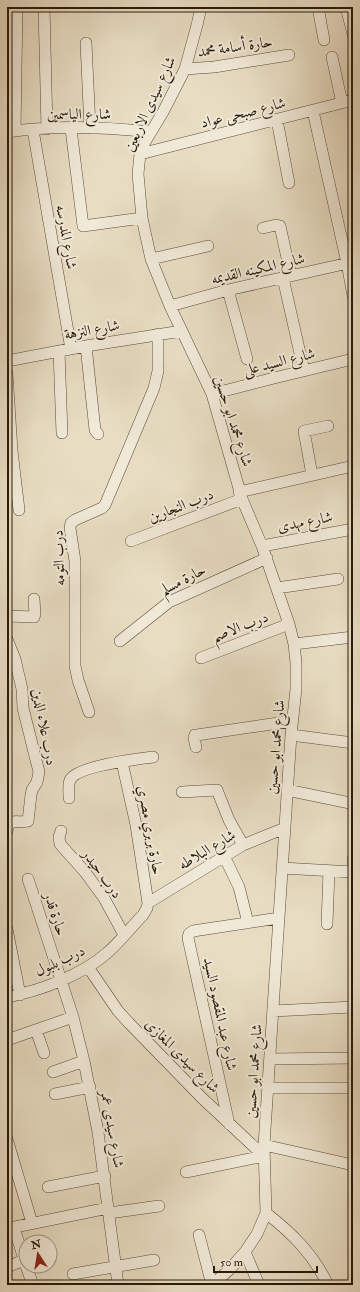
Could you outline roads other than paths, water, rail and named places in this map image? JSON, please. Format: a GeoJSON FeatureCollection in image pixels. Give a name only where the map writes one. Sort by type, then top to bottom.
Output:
{"type":"FeatureCollection","features":[{"type":"Feature","properties":{"kind":"street"},"geometry":{"type":"LineString","coordinates":[[11,132],[17,7]]}},
{"type":"Feature","properties":{"kind":"street"},"geometry":{"type":"LineString","coordinates":[[44,7],[47,129]]}},
{"type":"Feature","properties":{"kind":"street","name":"شارع سيدى الاربعين"},"geometry":{"type":"LineString","coordinates":[[170,306],[151,259],[142,218],[138,164],[145,142],[185,69],[198,25],[201,7]]}},
{"type":"Feature","properties":{"kind":"street"},"geometry":{"type":"LineString","coordinates":[[318,7],[324,40]]}},
{"type":"Feature","properties":{"kind":"street"},"geometry":{"type":"LineString","coordinates":[[346,7],[353,34]]}},
{"type":"Feature","properties":{"kind":"street"},"geometry":{"type":"LineString","coordinates":[[86,43],[90,128]]}},
{"type":"Feature","properties":{"kind":"street","name":"حارة أسامة محمد"},"geometry":{"type":"LineString","coordinates":[[185,69],[214,67],[289,55]]}},
{"type":"Feature","properties":{"kind":"street"},"geometry":{"type":"LineString","coordinates":[[332,57],[348,102]]}},
{"type":"Feature","properties":{"kind":"street","name":"شارع صبحى عواد"},"geometry":{"type":"LineString","coordinates":[[140,154],[348,102]]}},
{"type":"Feature","properties":{"kind":"street"},"geometry":{"type":"LineString","coordinates":[[313,111],[350,262],[353,296]]}},
{"type":"Feature","properties":{"kind":"street"},"geometry":{"type":"LineString","coordinates":[[277,120],[289,183]]}},
{"type":"Feature","properties":{"kind":"street","name":"شارع الياسمين"},"geometry":{"type":"LineString","coordinates":[[11,132],[90,128],[115,128],[151,132]]}},
{"type":"Feature","properties":{"kind":"street"},"geometry":{"type":"LineString","coordinates":[[71,129],[82,226],[142,218]]}},
{"type":"Feature","properties":{"kind":"street","name":"شارع المدرسه"},"geometry":{"type":"LineString","coordinates":[[33,130],[71,349]]}},
{"type":"Feature","properties":{"kind":"street"},"geometry":{"type":"LineString","coordinates":[[263,228],[276,225],[280,226],[287,277],[304,371]]}},
{"type":"Feature","properties":{"kind":"street"},"geometry":{"type":"LineString","coordinates":[[151,259],[208,246]]}},
{"type":"Feature","properties":{"kind":"street","name":"شارع المكينه القديمه"},"geometry":{"type":"LineString","coordinates":[[170,306],[228,290],[350,262]]}},
{"type":"Feature","properties":{"kind":"street"},"geometry":{"type":"LineString","coordinates":[[228,290],[247,359]]}},
{"type":"Feature","properties":{"kind":"street","name":"شارع محمد ابو حسين"},"geometry":{"type":"LineString","coordinates":[[170,306],[212,394],[240,495],[267,558],[289,624],[294,644],[296,689],[287,790],[264,1150],[266,1213]]}},
{"type":"Feature","properties":{"kind":"street","name":"شارع النزهة"},"geometry":{"type":"LineString","coordinates":[[7,361],[86,346],[182,331]]}},
{"type":"Feature","properties":{"kind":"street","name":"درب التومه"},"geometry":{"type":"LineString","coordinates":[[90,712],[78,680],[75,666],[75,561],[70,528],[71,523],[75,520],[102,508],[105,505],[154,388],[158,371],[158,334]]}},
{"type":"Feature","properties":{"kind":"street"},"geometry":{"type":"LineString","coordinates":[[86,346],[95,430],[98,434]]}},
{"type":"Feature","properties":{"kind":"street"},"geometry":{"type":"LineString","coordinates":[[59,351],[62,432]]}},
{"type":"Feature","properties":{"kind":"street","name":"شارع السيد على"},"geometry":{"type":"LineString","coordinates":[[212,394],[353,359]]}},
{"type":"Feature","properties":{"kind":"street"},"geometry":{"type":"LineString","coordinates":[[7,372],[12,451],[19,510]]}},
{"type":"Feature","properties":{"kind":"street"},"geometry":{"type":"LineString","coordinates":[[312,475],[304,432],[328,426]]}},
{"type":"Feature","properties":{"kind":"street","name":"درب النجارين"},"geometry":{"type":"LineString","coordinates":[[131,541],[240,495],[312,475],[353,466]]}},
{"type":"Feature","properties":{"kind":"street","name":"شارع مهدى"},"geometry":{"type":"LineString","coordinates":[[262,546],[353,528]]}},
{"type":"Feature","properties":{"kind":"street","name":"حارة مسلم"},"geometry":{"type":"LineString","coordinates":[[120,641],[169,602],[267,558]]}},
{"type":"Feature","properties":{"kind":"street"},"geometry":{"type":"LineString","coordinates":[[277,588],[338,579]]}},
{"type":"Feature","properties":{"kind":"street"},"geometry":{"type":"LineString","coordinates":[[7,616],[34,617],[34,599]]}},
{"type":"Feature","properties":{"kind":"street","name":"درب الاصم"},"geometry":{"type":"LineString","coordinates":[[201,658],[289,624]]}},
{"type":"Feature","properties":{"kind":"street"},"geometry":{"type":"LineString","coordinates":[[294,644],[353,637]]}},
{"type":"Feature","properties":{"kind":"street","name":"درب علاء الدين"},"geometry":{"type":"LineString","coordinates":[[7,639],[15,659],[22,689],[23,708],[38,772],[37,782],[32,790],[28,821],[13,822],[8,825],[7,830]]}},
{"type":"Feature","properties":{"kind":"street"},"geometry":{"type":"LineString","coordinates":[[196,747],[194,738],[195,735],[292,721]]}},
{"type":"Feature","properties":{"kind":"street"},"geometry":{"type":"LineString","coordinates":[[291,735],[353,743]]}},
{"type":"Feature","properties":{"kind":"street"},"geometry":{"type":"LineString","coordinates":[[69,798],[70,780],[74,775],[83,771],[122,762],[153,757]]}},
{"type":"Feature","properties":{"kind":"street","name":"حارة بربري مصري"},"geometry":{"type":"LineString","coordinates":[[122,762],[136,825],[148,903]]}},
{"type":"Feature","properties":{"kind":"street"},"geometry":{"type":"LineString","coordinates":[[182,792],[217,790],[228,820],[243,845]]}},
{"type":"Feature","properties":{"kind":"street"},"geometry":{"type":"LineString","coordinates":[[287,790],[350,803],[353,805]]}},
{"type":"Feature","properties":{"kind":"street","name":"شارع البلاطه"},"geometry":{"type":"LineString","coordinates":[[148,903],[243,845],[285,828]]}},
{"type":"Feature","properties":{"kind":"street","name":"درب حيدر"},"geometry":{"type":"LineString","coordinates":[[61,831],[59,837],[60,844],[85,872],[104,898],[124,935]]}},
{"type":"Feature","properties":{"kind":"street"},"geometry":{"type":"LineString","coordinates":[[224,856],[239,887],[248,923],[279,918]]}},
{"type":"Feature","properties":{"kind":"street"},"geometry":{"type":"LineString","coordinates":[[282,868],[353,872],[353,859]]}},
{"type":"Feature","properties":{"kind":"street"},"geometry":{"type":"LineString","coordinates":[[327,924],[329,871]]}},
{"type":"Feature","properties":{"kind":"street","name":"حارة قدر"},"geometry":{"type":"LineString","coordinates":[[28,879],[61,980]]}},
{"type":"Feature","properties":{"kind":"street","name":"درب بلبول"},"geometry":{"type":"LineString","coordinates":[[7,998],[20,995],[61,980],[88,967],[108,953],[143,915],[148,903]]}},
{"type":"Feature","properties":{"kind":"street","name":"شارع عبد المقصود السيد"},"geometry":{"type":"LineString","coordinates":[[229,1124],[188,938],[189,934],[193,931],[248,923]]}},
{"type":"Feature","properties":{"kind":"street"},"geometry":{"type":"LineString","coordinates":[[7,929],[20,995]]}},
{"type":"Feature","properties":{"kind":"street","name":"شارع سيدى المغازى"},"geometry":{"type":"LineString","coordinates":[[88,967],[118,1011],[229,1124],[264,1150]]}},
{"type":"Feature","properties":{"kind":"street","name":"شارع سيدى عمر"},"geometry":{"type":"LineString","coordinates":[[61,980],[74,1017],[90,1087],[105,1176],[118,1285]]}},
{"type":"Feature","properties":{"kind":"street"},"geometry":{"type":"LineString","coordinates":[[273,1011],[353,1007]]}},
{"type":"Feature","properties":{"kind":"street"},"geometry":{"type":"LineString","coordinates":[[7,1040],[74,1017]]}},
{"type":"Feature","properties":{"kind":"street"},"geometry":{"type":"LineString","coordinates":[[36,1030],[44,1053]]}},
{"type":"Feature","properties":{"kind":"street"},"geometry":{"type":"LineString","coordinates":[[270,1059],[353,1058]]}},
{"type":"Feature","properties":{"kind":"street"},"geometry":{"type":"LineString","coordinates":[[53,1072],[84,1061]]}},
{"type":"Feature","properties":{"kind":"street"},"geometry":{"type":"LineString","coordinates":[[55,1094],[90,1087]]}},
{"type":"Feature","properties":{"kind":"street"},"geometry":{"type":"LineString","coordinates":[[268,1088],[353,1088]]}},
{"type":"Feature","properties":{"kind":"street"},"geometry":{"type":"LineString","coordinates":[[7,1139],[32,1223]]}},
{"type":"Feature","properties":{"kind":"street"},"geometry":{"type":"LineString","coordinates":[[186,1172],[264,1150],[353,1165]]}},
{"type":"Feature","properties":{"kind":"street"},"geometry":{"type":"LineString","coordinates":[[48,1187],[105,1176]]}},
{"type":"Feature","properties":{"kind":"street"},"geometry":{"type":"LineString","coordinates":[[18,1241],[14,1229],[16,1227],[32,1223],[109,1210],[159,1206]]}},
{"type":"Feature","properties":{"kind":"street"},"geometry":{"type":"LineString","coordinates":[[199,1235],[212,1285],[229,1270],[245,1252],[257,1234],[266,1213],[288,1230],[306,1250],[328,1285]]}},
{"type":"Feature","properties":{"kind":"street"},"geometry":{"type":"LineString","coordinates":[[245,1252],[259,1285]]}},
{"type":"Feature","properties":{"kind":"street"},"geometry":{"type":"LineString","coordinates":[[73,1274],[154,1260]]}},
{"type":"Feature","properties":{"kind":"street"},"geometry":{"type":"LineString","coordinates":[[7,1267],[18,1265]]}},
{"type":"Feature","properties":{"kind":"street"},"geometry":{"type":"LineString","coordinates":[[29,1274],[33,1285]]}}]}
